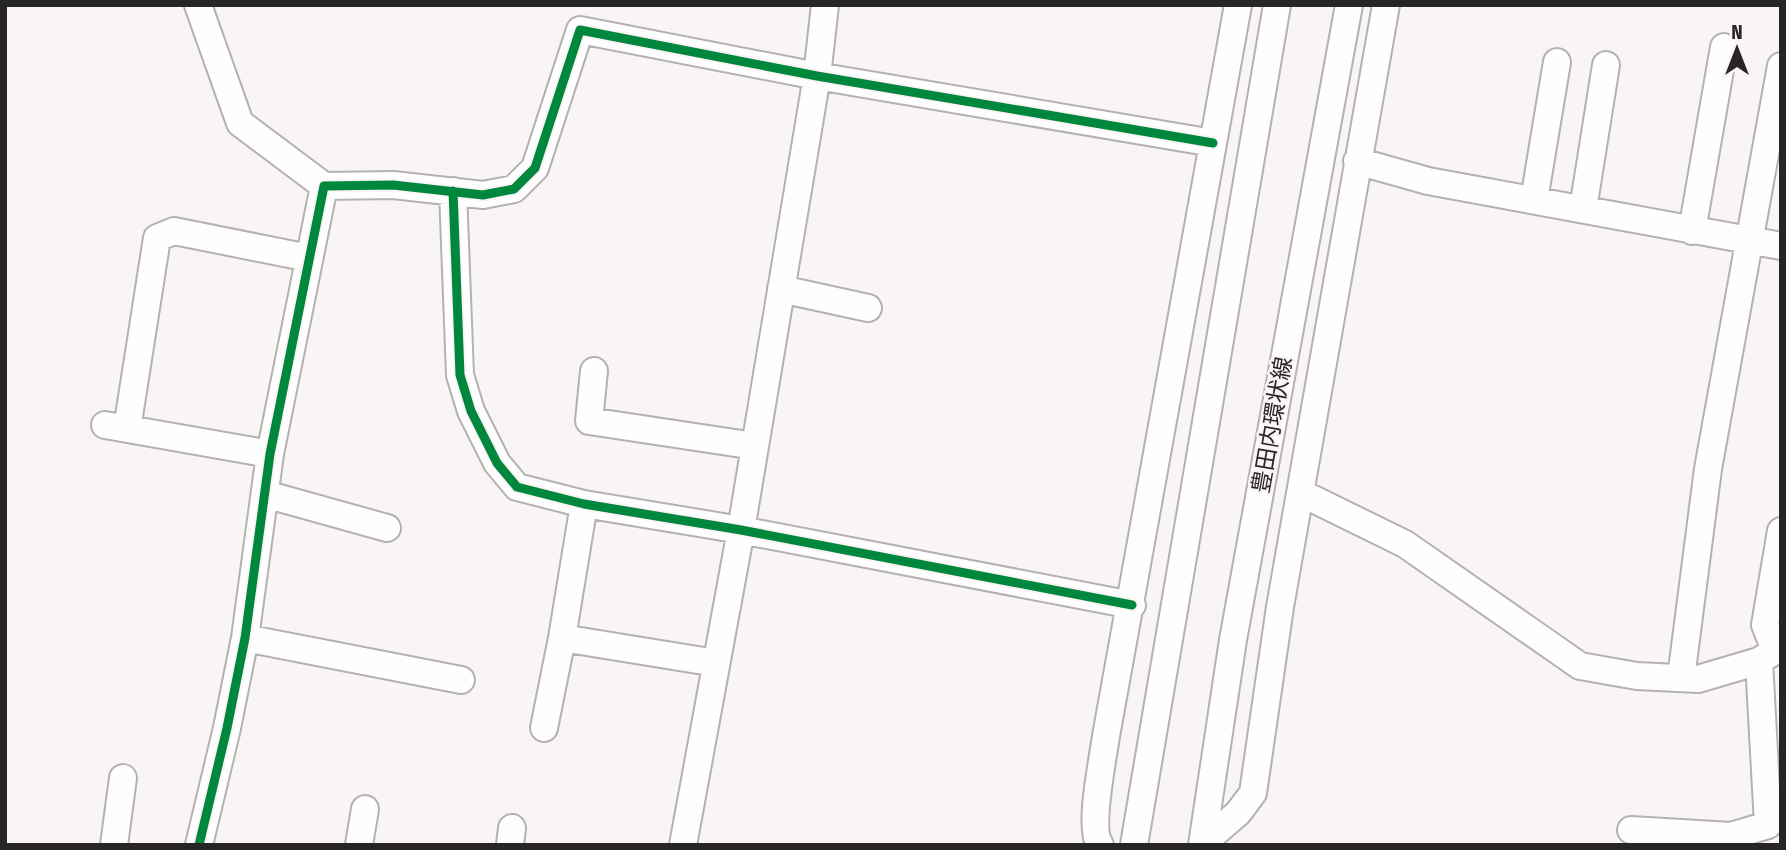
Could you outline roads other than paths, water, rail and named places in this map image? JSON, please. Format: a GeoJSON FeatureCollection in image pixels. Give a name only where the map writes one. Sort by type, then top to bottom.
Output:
{"type":"FeatureCollection","features":[{"type":"Feature","properties":{"kind":"street"},"geometry":{"type":"LineString","coordinates":[[198,5],[240,123],[324,186],[393,185],[483,195],[514,189],[535,168],[580,30],[817,76],[1213,143]]}},
{"type":"Feature","properties":{"kind":"street"},"geometry":{"type":"LineString","coordinates":[[683,845],[741,530],[817,76],[825,5]]}},
{"type":"Feature","properties":{"kind":"street"},"geometry":{"type":"LineString","coordinates":[[1100,845],[1096,840],[1101,773],[1238,5]]}},
{"type":"Feature","properties":{"kind":"street"},"geometry":{"type":"LineString","coordinates":[[1134,845],[1277,5]]}},
{"type":"Feature","properties":{"kind":"street","name":"豊田内環状線"},"geometry":{"type":"LineString","coordinates":[[1202,844],[1233,640],[1349,5]]}},
{"type":"Feature","properties":{"kind":"street"},"geometry":{"type":"LineString","coordinates":[[1202,844],[1238,813],[1253,793],[1280,607],[1385,5]]}},
{"type":"Feature","properties":{"kind":"street"},"geometry":{"type":"LineString","coordinates":[[1692,231],[1724,47]]}},
{"type":"Feature","properties":{"kind":"street"},"geometry":{"type":"LineString","coordinates":[[1534,200],[1557,62]]}},
{"type":"Feature","properties":{"kind":"street"},"geometry":{"type":"LineString","coordinates":[[1583,209],[1606,65]]}},
{"type":"Feature","properties":{"kind":"street"},"geometry":{"type":"LineString","coordinates":[[1681,678],[1708,469],[1781,66]]}},
{"type":"Feature","properties":{"kind":"street"},"geometry":{"type":"LineString","coordinates":[[1357,161],[1428,181],[1781,246]]}},
{"type":"Feature","properties":{"kind":"street"},"geometry":{"type":"LineString","coordinates":[[199,845],[228,728],[245,638],[270,454],[324,186]]}},
{"type":"Feature","properties":{"kind":"street"},"geometry":{"type":"LineString","coordinates":[[453,191],[460,375],[471,411],[497,463],[517,487],[584,504],[741,530],[1132,605]]}},
{"type":"Feature","properties":{"kind":"street"},"geometry":{"type":"LineString","coordinates":[[270,454],[116,427],[157,238],[174,231],[309,258]]}},
{"type":"Feature","properties":{"kind":"street"},"geometry":{"type":"LineString","coordinates":[[781,289],[868,308]]}},
{"type":"Feature","properties":{"kind":"street"},"geometry":{"type":"LineString","coordinates":[[1294,308],[1321,372]]}},
{"type":"Feature","properties":{"kind":"street"},"geometry":{"type":"LineString","coordinates":[[1182,322],[1196,364],[1212,387]]}},
{"type":"Feature","properties":{"kind":"street"},"geometry":{"type":"LineString","coordinates":[[594,371],[589,421],[755,446]]}},
{"type":"Feature","properties":{"kind":"street"},"geometry":{"type":"LineString","coordinates":[[1151,499],[1164,472],[1203,442]]}},
{"type":"Feature","properties":{"kind":"street"},"geometry":{"type":"LineString","coordinates":[[1301,493],[1405,544],[1580,666],[1637,676],[1699,680],[1772,653]]}},
{"type":"Feature","properties":{"kind":"street"},"geometry":{"type":"LineString","coordinates":[[265,494],[387,528]]}},
{"type":"Feature","properties":{"kind":"street"},"geometry":{"type":"LineString","coordinates":[[544,728],[584,504]]}},
{"type":"Feature","properties":{"kind":"street"},"geometry":{"type":"LineString","coordinates":[[1631,830],[1731,836],[1769,835],[1772,653],[1765,625],[1781,531]]}},
{"type":"Feature","properties":{"kind":"street"},"geometry":{"type":"LineString","coordinates":[[245,638],[461,680]]}},
{"type":"Feature","properties":{"kind":"street"},"geometry":{"type":"LineString","coordinates":[[562,638],[716,663]]}},
{"type":"Feature","properties":{"kind":"street"},"geometry":{"type":"LineString","coordinates":[[114,845],[123,778]]}},
{"type":"Feature","properties":{"kind":"street"},"geometry":{"type":"LineString","coordinates":[[359,845],[365,809]]}}]}
